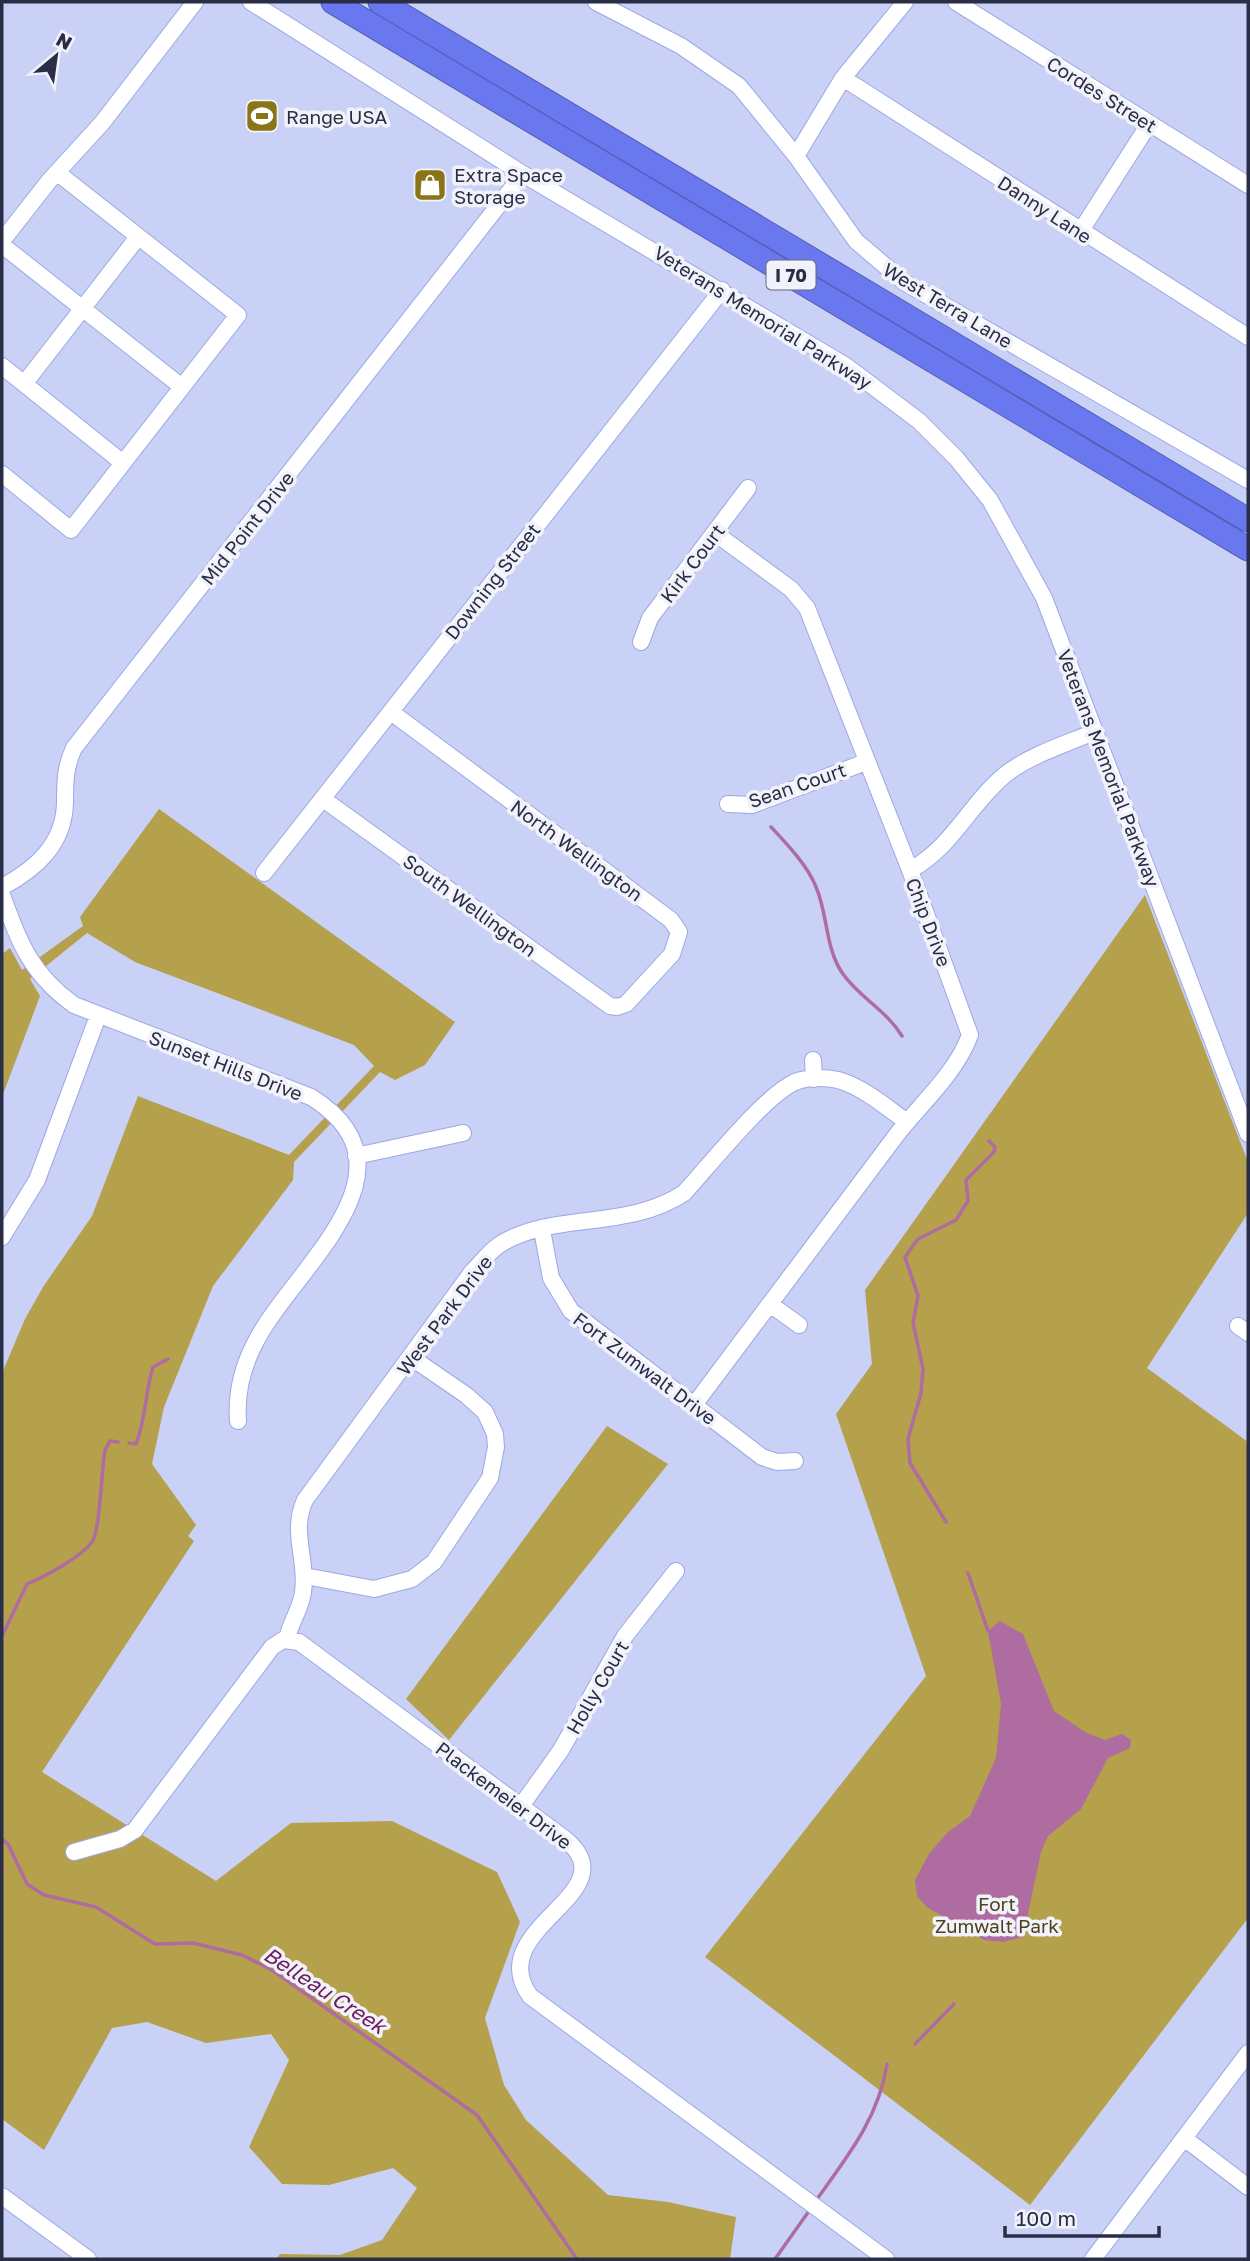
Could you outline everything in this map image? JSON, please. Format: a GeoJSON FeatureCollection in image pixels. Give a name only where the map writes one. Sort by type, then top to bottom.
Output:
{"type":"FeatureCollection","features":[{"type":"Feature","properties":{"kind":"highway","name":"I 70"},"geometry":{"type":"LineString","coordinates":[[333,2],[1248,549]]}},
{"type":"Feature","properties":{"kind":"highway","name":"I 70"},"geometry":{"type":"LineString","coordinates":[[380,2],[1248,520]]}},
{"type":"Feature","properties":{"kind":"street"},"geometry":{"type":"LineString","coordinates":[[182,387],[2,243],[195,2]]}},
{"type":"Feature","properties":{"kind":"street","name":"Veterans Memorial Parkway"},"geometry":{"type":"LineString","coordinates":[[251,2],[523,174],[722,290],[880,390],[956,458],[990,500],[1039,589],[1248,1134]]}},
{"type":"Feature","properties":{"kind":"street","name":"West Terra Lane"},"geometry":{"type":"LineString","coordinates":[[596,2],[681,46],[739,86],[796,156],[856,241],[904,282],[1248,480]]}},
{"type":"Feature","properties":{"kind":"street"},"geometry":{"type":"LineString","coordinates":[[796,156],[843,78],[905,2]]}},
{"type":"Feature","properties":{"kind":"street","name":"Cordes Street"},"geometry":{"type":"LineString","coordinates":[[956,2],[1248,185]]}},
{"type":"Feature","properties":{"kind":"street","name":"Danny Lane"},"geometry":{"type":"LineString","coordinates":[[843,78],[1248,337]]}},
{"type":"Feature","properties":{"kind":"street"},"geometry":{"type":"LineString","coordinates":[[1080,232],[1149,124]]}},
{"type":"Feature","properties":{"kind":"street"},"geometry":{"type":"LineString","coordinates":[[2,474],[71,530],[238,315],[59,174]]}},
{"type":"Feature","properties":{"kind":"street","name":"Mid Point Drive"},"geometry":{"type":"LineString","coordinates":[[2,887],[26,874],[51,849],[61,830],[65,805],[64,778],[74,748],[523,174]]}},
{"type":"Feature","properties":{"kind":"street"},"geometry":{"type":"LineString","coordinates":[[24,384],[138,237]]}},
{"type":"Feature","properties":{"kind":"street","name":"Downing Street"},"geometry":{"type":"LineString","coordinates":[[264,873],[722,290]]}},
{"type":"Feature","properties":{"kind":"street"},"geometry":{"type":"LineString","coordinates":[[3,369],[123,463]]}},
{"type":"Feature","properties":{"kind":"street","name":"Kirk Court"},"geometry":{"type":"LineString","coordinates":[[641,642],[650,618],[748,488]]}},
{"type":"Feature","properties":{"kind":"street","name":"Chip Drive"},"geometry":{"type":"LineString","coordinates":[[694,1405],[907,1122],[955,1065],[970,1035],[910,870],[807,608],[791,589],[715,533]]}},
{"type":"Feature","properties":{"kind":"street","name":"North Wellington"},"geometry":{"type":"LineString","coordinates":[[391,712],[671,920],[679,932],[672,954],[626,1003],[617,1007]]}},
{"type":"Feature","properties":{"kind":"street"},"geometry":{"type":"LineString","coordinates":[[910,870],[936,853],[1004,776],[1025,763],[1094,732]]}},
{"type":"Feature","properties":{"kind":"street","name":"Sean Court"},"geometry":{"type":"LineString","coordinates":[[728,804],[752,805],[866,762]]}},
{"type":"Feature","properties":{"kind":"street","name":"South Wellington"},"geometry":{"type":"LineString","coordinates":[[323,799],[610,1006],[617,1007]]}},
{"type":"Feature","properties":{"kind":"street","name":"Sunset Hills Drive"},"geometry":{"type":"LineString","coordinates":[[2,895],[19,941],[34,969],[56,992],[74,1005],[311,1097],[331,1111],[346,1129],[356,1156],[358,1172],[351,1204],[254,1344],[237,1393],[238,1421]]}},
{"type":"Feature","properties":{"kind":"street"},"geometry":{"type":"LineString","coordinates":[[2,1237],[32,1191],[98,1016]]}},
{"type":"Feature","properties":{"kind":"street"},"geometry":{"type":"LineString","coordinates":[[813,1060],[814,1079]]}},
{"type":"Feature","properties":{"kind":"street","name":"West Park Drive"},"geometry":{"type":"LineString","coordinates":[[288,1639],[303,1595],[305,1576],[298,1533],[305,1500],[412,1359],[472,1272],[487,1256],[510,1239],[542,1230],[647,1213],[667,1205],[684,1193],[774,1096],[796,1082],[814,1079],[839,1081],[856,1087],[907,1122]]}},
{"type":"Feature","properties":{"kind":"street"},"geometry":{"type":"LineString","coordinates":[[356,1156],[463,1133]]}},
{"type":"Feature","properties":{"kind":"street","name":"Fort Zumwalt Drive"},"geometry":{"type":"LineString","coordinates":[[542,1230],[551,1278],[571,1311],[762,1457],[777,1462],[795,1461]]}},
{"type":"Feature","properties":{"kind":"street"},"geometry":{"type":"LineString","coordinates":[[770,1304],[799,1325]]}},
{"type":"Feature","properties":{"kind":"street"},"geometry":{"type":"LineString","coordinates":[[305,1576],[374,1589],[398,1585],[421,1573],[434,1562],[488,1482],[504,1446],[492,1426],[480,1407],[412,1359]]}},
{"type":"Feature","properties":{"kind":"street","name":"Holly Court"},"geometry":{"type":"LineString","coordinates":[[521,1806],[561,1750],[625,1636],[676,1571]]}},
{"type":"Feature","properties":{"kind":"street"},"geometry":{"type":"LineString","coordinates":[[74,1852],[120,1839],[135,1830],[272,1647],[288,1639]]}},
{"type":"Feature","properties":{"kind":"street","name":"Plackemeier Drive"},"geometry":{"type":"LineString","coordinates":[[288,1639],[313,1650],[574,1846],[583,1861],[573,1892],[528,1942],[518,1962],[518,1973],[530,1996],[886,2259]]}},
{"type":"Feature","properties":{"kind":"street"},"geometry":{"type":"LineString","coordinates":[[1093,2259],[1248,2053]]}},
{"type":"Feature","properties":{"kind":"street"},"geometry":{"type":"LineString","coordinates":[[1184,2138],[1248,2187]]}},
{"type":"Feature","properties":{"kind":"street"},"geometry":{"type":"LineString","coordinates":[[2,2196],[88,2259]]}},
{"type":"Feature","properties":{"kind":"green space"},"geometry":{"type":"Polygon","coordinates":[[[159,809],[455,1022],[425,1065],[395,1080],[380,1072],[294,1162],[293,1180],[213,1286],[164,1407],[152,1464],[196,1525],[188,1536],[194,1541],[42,1772],[216,1881],[291,1823],[392,1821],[497,1872],[520,1922],[485,2018],[504,2085],[526,2120],[608,2195],[668,2202],[736,2217],[730,2259],[276,2259],[280,2254],[340,2255],[382,2240],[417,2188],[393,2168],[329,2185],[282,2184],[249,2147],[289,2060],[271,2034],[206,2043],[147,2022],[112,2028],[44,2150],[2,2119],[2,1373],[25,1319],[43,1287],[92,1216],[138,1096],[289,1155],[374,1066],[354,1045],[135,962],[87,933],[30,979],[40,996],[2,1097],[2,954],[10,948],[22,970],[83,926],[80,917],[159,809]]]}},
{"type":"Feature","properties":{"kind":"green space","name":"Fort Zumwalt Park"},"geometry":{"type":"Polygon","coordinates":[[[1145,895],[1248,1162],[1248,1213],[1147,1368],[1248,1442],[1248,1918],[1030,2205],[705,1957],[926,1676],[836,1414],[872,1364],[865,1290],[1145,895]]]}},
{"type":"Feature","properties":{"kind":"green space"},"geometry":{"type":"Polygon","coordinates":[[[607,1426],[668,1464],[449,1740],[406,1699],[607,1426]]]}},
{"type":"Feature","properties":{"kind":"shaded area"},"geometry":{"type":"Polygon","coordinates":[[[1000,1621],[1023,1634],[1054,1711],[1085,1732],[1105,1740],[1122,1734],[1131,1740],[1130,1748],[1108,1758],[1081,1809],[1048,1836],[1041,1852],[1023,1937],[1003,1942],[984,1940],[928,1908],[917,1896],[915,1880],[929,1854],[948,1832],[970,1816],[996,1758],[1001,1704],[988,1631],[1000,1621]]]}},
{"type":"Feature","properties":{"kind":"waterway"},"geometry":{"type":"LineString","coordinates":[[771,827],[796,855],[812,879],[820,897],[833,954],[843,974],[889,1019],[902,1036]]}},
{"type":"Feature","properties":{"kind":"waterway"},"geometry":{"type":"LineString","coordinates":[[946,1522],[910,1463],[908,1439],[921,1393],[923,1369],[913,1323],[918,1296],[905,1257],[918,1239],[956,1220],[968,1201],[966,1180],[994,1152],[995,1147],[989,1141]]}},
{"type":"Feature","properties":{"kind":"waterway"},"geometry":{"type":"LineString","coordinates":[[129,1443],[136,1444],[139,1435],[153,1367],[168,1359]]}},
{"type":"Feature","properties":{"kind":"waterway"},"geometry":{"type":"LineString","coordinates":[[2,1636],[27,1584],[74,1558],[94,1538],[105,1450],[110,1441],[118,1442]]}},
{"type":"Feature","properties":{"kind":"waterway"},"geometry":{"type":"LineString","coordinates":[[968,1573],[988,1631]]}},
{"type":"Feature","properties":{"kind":"waterway","name":"Belleau Creek"},"geometry":{"type":"LineString","coordinates":[[2,1839],[8,1844],[27,1884],[44,1895],[96,1907],[155,1944],[193,1943],[242,1955],[272,1970],[477,2115],[577,2259]]}},
{"type":"Feature","properties":{"kind":"waterway"},"geometry":{"type":"LineString","coordinates":[[915,2044],[954,2004]]}},
{"type":"Feature","properties":{"kind":"waterway"},"geometry":{"type":"LineString","coordinates":[[817,2199],[870,2119],[887,2064]]}},
{"type":"Feature","properties":{"kind":"waterway"},"geometry":{"type":"LineString","coordinates":[[775,2259],[809,2211]]}},
{"type":"Feature","properties":{"kind":"place","name":"Range USA"},"geometry":{"type":"Point","coordinates":[262,116]}},
{"type":"Feature","properties":{"kind":"place","name":"Extra Space Storage"},"geometry":{"type":"Point","coordinates":[430,185]}}]}
